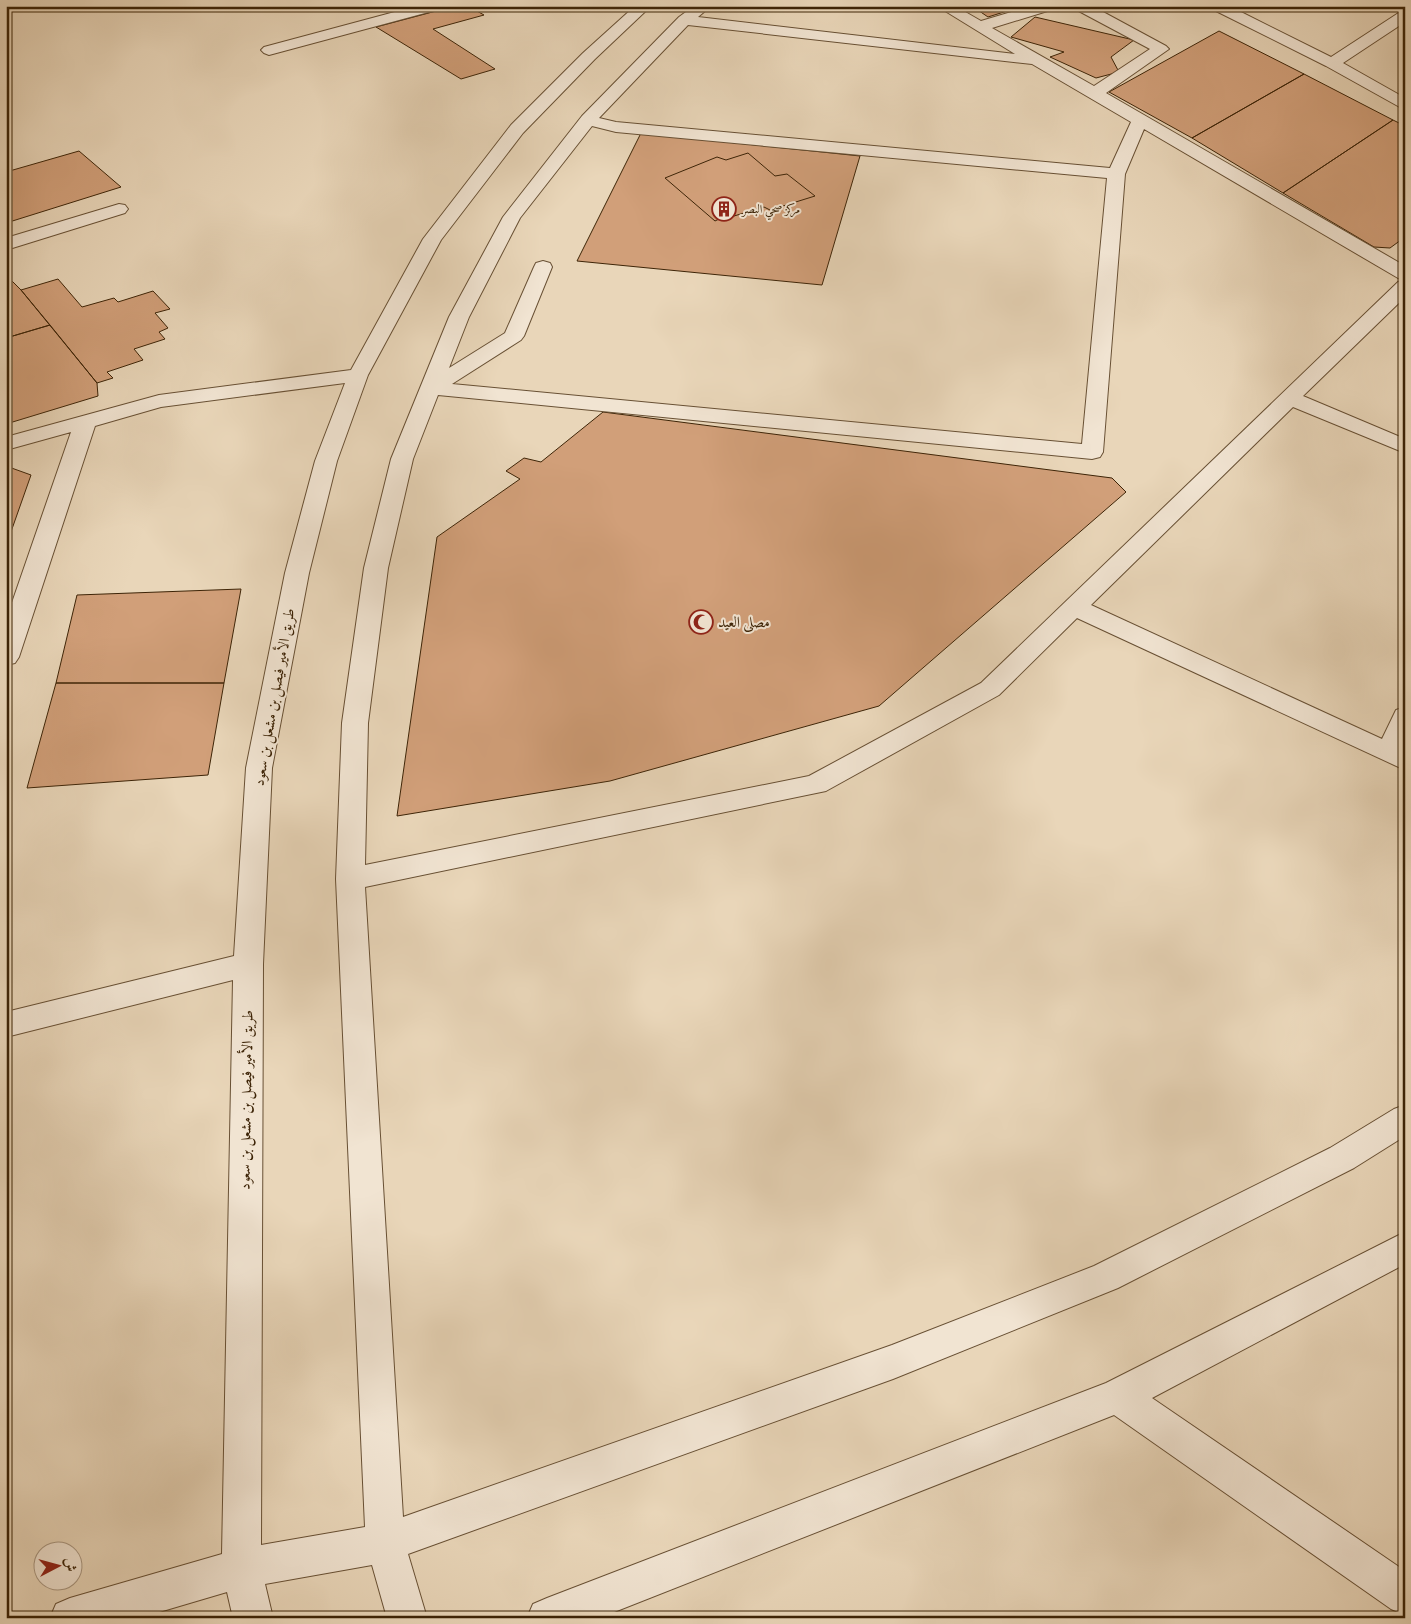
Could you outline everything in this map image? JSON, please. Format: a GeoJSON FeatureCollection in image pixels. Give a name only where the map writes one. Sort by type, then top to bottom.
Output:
{"type":"FeatureCollection","features":[{"type":"Feature","properties":{"kind":"street"},"geometry":{"type":"LineString","coordinates":[[269,50],[435,6]]}},
{"type":"Feature","properties":{"kind":"street","name":"طريق الأمير فيصل بن مشعل بن سعود"},"geometry":{"type":"LineString","coordinates":[[252,1618],[241,1568],[248,964],[259,768],[297,573],[326,461],[358,375],[432,239],[517,129],[589,56],[644,6]]}},
{"type":"Feature","properties":{"kind":"street"},"geometry":{"type":"LineString","coordinates":[[944,6],[1405,274]]}},
{"type":"Feature","properties":{"kind":"street"},"geometry":{"type":"LineString","coordinates":[[979,27],[1048,6]]}},
{"type":"Feature","properties":{"kind":"street"},"geometry":{"type":"LineString","coordinates":[[1080,6],[1161,49],[1095,93]]}},
{"type":"Feature","properties":{"kind":"street"},"geometry":{"type":"LineString","coordinates":[[1217,6],[1332,63],[1405,106]]}},
{"type":"Feature","properties":{"kind":"street"},"geometry":{"type":"LineString","coordinates":[[407,1618],[385,1543],[350,879],[354,723],[376,568],[402,459],[459,317],[512,217],[588,120],[694,13],[1040,62]]}},
{"type":"Feature","properties":{"kind":"street"},"geometry":{"type":"LineString","coordinates":[[1332,63],[1405,15]]}},
{"type":"Feature","properties":{"kind":"street"},"geometry":{"type":"LineString","coordinates":[[588,120],[616,127],[1116,174]]}},
{"type":"Feature","properties":{"kind":"street"},"geometry":{"type":"LineString","coordinates":[[431,388],[1092,452],[1116,174],[1140,120]]}},
{"type":"Feature","properties":{"kind":"street"},"geometry":{"type":"LineString","coordinates":[[6,244],[119,210]]}},
{"type":"Feature","properties":{"kind":"street"},"geometry":{"type":"LineString","coordinates":[[431,388],[514,336],[543,267]]}},
{"type":"Feature","properties":{"kind":"street"},"geometry":{"type":"LineString","coordinates":[[350,879],[816,784],[990,689],[1405,286]]}},
{"type":"Feature","properties":{"kind":"street"},"geometry":{"type":"LineString","coordinates":[[6,444],[159,401],[358,375]]}},
{"type":"Feature","properties":{"kind":"street"},"geometry":{"type":"LineString","coordinates":[[1289,398],[1405,447]]}},
{"type":"Feature","properties":{"kind":"street"},"geometry":{"type":"LineString","coordinates":[[6,657],[86,421]]}},
{"type":"Feature","properties":{"kind":"street"},"geometry":{"type":"LineString","coordinates":[[1074,607],[1397,757],[1405,716]]}},
{"type":"Feature","properties":{"kind":"street"},"geometry":{"type":"LineString","coordinates":[[6,1025],[248,964]]}},
{"type":"Feature","properties":{"kind":"street"},"geometry":{"type":"LineString","coordinates":[[70,1618],[241,1568],[385,1543],[893,1362],[1106,1277],[1342,1158],[1405,1119]]}},
{"type":"Feature","properties":{"kind":"street"},"geometry":{"type":"LineString","coordinates":[[547,1618],[1118,1396],[1405,1247]]}},
{"type":"Feature","properties":{"kind":"street"},"geometry":{"type":"LineString","coordinates":[[1118,1396],[1405,1595]]}},
{"type":"Feature","properties":{"kind":"building"},"geometry":{"type":"Polygon","coordinates":[[[455,6],[468,6],[484,15],[433,29],[495,69],[461,79],[376,27],[455,6]]]}},
{"type":"Feature","properties":{"kind":"building"},"geometry":{"type":"Polygon","coordinates":[[[972,6],[1023,6],[988,17],[972,6]]]}},
{"type":"Feature","properties":{"kind":"building"},"geometry":{"type":"Polygon","coordinates":[[[1035,17],[1134,40],[1111,57],[1119,72],[1096,78],[1050,57],[1064,52],[1011,37],[1035,17]]]}},
{"type":"Feature","properties":{"kind":"building"},"geometry":{"type":"Polygon","coordinates":[[[1219,31],[1304,74],[1192,138],[1109,92],[1219,31]]]}},
{"type":"Feature","properties":{"kind":"building"},"geometry":{"type":"Polygon","coordinates":[[[1304,74],[1393,120],[1283,193],[1192,138],[1304,74]]]}},
{"type":"Feature","properties":{"kind":"building"},"geometry":{"type":"Polygon","coordinates":[[[1393,120],[1405,126],[1405,237],[1390,248],[1374,247],[1283,193],[1393,120]]]}},
{"type":"Feature","properties":{"kind":"building","name":"مركز صحي البصر"},"geometry":{"type":"Polygon","coordinates":[[[641,133],[860,156],[822,285],[577,261],[641,133]]]}},
{"type":"Feature","properties":{"kind":"building"},"geometry":{"type":"Polygon","coordinates":[[[79,151],[121,187],[6,223],[6,172],[79,151]]]}},
{"type":"Feature","properties":{"kind":"building"},"geometry":{"type":"Polygon","coordinates":[[[748,153],[775,176],[787,174],[815,196],[770,210],[764,207],[734,216],[731,213],[715,221],[665,178],[717,157],[726,160],[748,153]]]}},
{"type":"Feature","properties":{"kind":"building"},"geometry":{"type":"Polygon","coordinates":[[[6,275],[21,290],[50,325],[6,338],[6,275]]]}},
{"type":"Feature","properties":{"kind":"building"},"geometry":{"type":"Polygon","coordinates":[[[58,279],[82,307],[114,298],[118,302],[153,291],[170,309],[155,313],[168,328],[159,332],[165,339],[134,349],[143,360],[107,372],[113,378],[97,383],[21,290],[58,279]]]}},
{"type":"Feature","properties":{"kind":"building"},"geometry":{"type":"Polygon","coordinates":[[[50,325],[97,383],[98,396],[6,424],[6,338],[50,325]]]}},
{"type":"Feature","properties":{"kind":"building","name":"مصلى العيد"},"geometry":{"type":"Polygon","coordinates":[[[603,412],[1112,478],[1126,492],[879,706],[610,781],[397,816],[437,537],[520,479],[506,471],[524,458],[541,462],[603,412]]]}},
{"type":"Feature","properties":{"kind":"building"},"geometry":{"type":"Polygon","coordinates":[[[6,466],[31,475],[6,546],[6,466]]]}},
{"type":"Feature","properties":{"kind":"building"},"geometry":{"type":"Polygon","coordinates":[[[241,589],[224,683],[56,683],[77,595],[241,589]]]}},
{"type":"Feature","properties":{"kind":"building"},"geometry":{"type":"Polygon","coordinates":[[[56,683],[224,683],[208,775],[27,788],[56,683]]]}},
{"type":"Feature","properties":{"kind":"place","name":"مركز صحي البصر"},"geometry":{"type":"Point","coordinates":[724,209]}},
{"type":"Feature","properties":{"kind":"place","name":"مصلى العيد"},"geometry":{"type":"Point","coordinates":[701,622]}}]}
